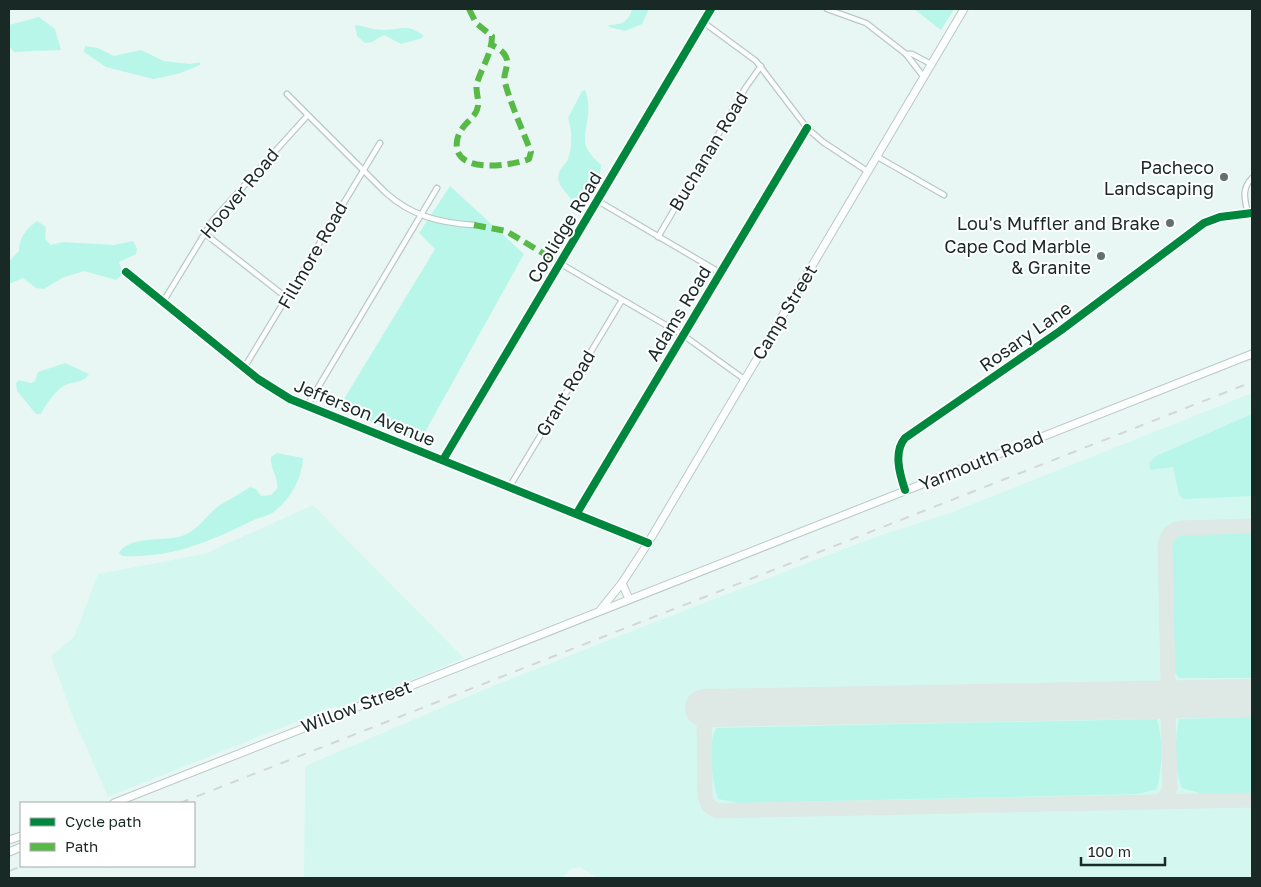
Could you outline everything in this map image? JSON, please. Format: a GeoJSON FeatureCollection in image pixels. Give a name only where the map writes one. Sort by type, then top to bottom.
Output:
{"type":"FeatureCollection","features":[{"type":"Feature","properties":{"kind":"main road","name":"Camp Street"},"geometry":{"type":"LineString","coordinates":[[599,611],[622,583],[648,542],[964,9]]}},
{"type":"Feature","properties":{"kind":"main road","name":"Yarmouth Road"},"geometry":{"type":"LineString","coordinates":[[599,611],[1252,354]]}},
{"type":"Feature","properties":{"kind":"main road"},"geometry":{"type":"LineString","coordinates":[[622,583],[629,599]]}},
{"type":"Feature","properties":{"kind":"main road","name":"Willow Street"},"geometry":{"type":"LineString","coordinates":[[117,802],[599,611]]}},
{"type":"Feature","properties":{"kind":"street","name":"Coolidge Road"},"geometry":{"type":"LineString","coordinates":[[443,460],[711,9]]}},
{"type":"Feature","properties":{"kind":"street"},"geometry":{"type":"LineString","coordinates":[[828,9],[866,23],[906,54],[923,76]]}},
{"type":"Feature","properties":{"kind":"street"},"geometry":{"type":"LineString","coordinates":[[703,22],[761,66],[808,128],[822,142],[867,171]]}},
{"type":"Feature","properties":{"kind":"street"},"geometry":{"type":"LineString","coordinates":[[906,54],[912,54],[931,64]]}},
{"type":"Feature","properties":{"kind":"street","name":"Buchanan Road"},"geometry":{"type":"LineString","coordinates":[[658,237],[746,87],[761,66]]}},
{"type":"Feature","properties":{"kind":"street"},"geometry":{"type":"LineString","coordinates":[[286,94],[390,197],[420,215],[450,223],[474,225]]}},
{"type":"Feature","properties":{"kind":"street","name":"Hoover Road"},"geometry":{"type":"LineString","coordinates":[[163,302],[204,233],[228,201],[307,116]]}},
{"type":"Feature","properties":{"kind":"street","name":"Adams Road"},"geometry":{"type":"LineString","coordinates":[[577,513],[719,272],[808,128]]}},
{"type":"Feature","properties":{"kind":"street","name":"Fillmore Road"},"geometry":{"type":"LineString","coordinates":[[244,368],[380,143]]}},
{"type":"Feature","properties":{"kind":"street"},"geometry":{"type":"LineString","coordinates":[[876,156],[944,195]]}},
{"type":"Feature","properties":{"kind":"street"},"geometry":{"type":"LineString","coordinates":[[1250,213],[1245,191],[1246,184],[1252,178]]}},
{"type":"Feature","properties":{"kind":"street"},"geometry":{"type":"LineString","coordinates":[[307,406],[437,188]]}},
{"type":"Feature","properties":{"kind":"street"},"geometry":{"type":"LineString","coordinates":[[598,201],[719,272]]}},
{"type":"Feature","properties":{"kind":"street","name":"Rosary Lane"},"geometry":{"type":"LineString","coordinates":[[905,490],[898,448],[905,438],[1060,331],[1204,223],[1220,217],[1250,213]]}},
{"type":"Feature","properties":{"kind":"street"},"geometry":{"type":"LineString","coordinates":[[204,233],[287,298]]}},
{"type":"Feature","properties":{"kind":"street"},"geometry":{"type":"LineString","coordinates":[[561,264],[683,335],[744,379]]}},
{"type":"Feature","properties":{"kind":"street","name":"Jefferson Avenue"},"geometry":{"type":"LineString","coordinates":[[126,272],[268,387],[307,406],[648,542]]}},
{"type":"Feature","properties":{"kind":"street","name":"Grant Road"},"geometry":{"type":"LineString","coordinates":[[510,486],[622,300]]}},
{"type":"Feature","properties":{"kind":"shaded area"},"geometry":{"type":"Polygon","coordinates":[[[632,9],[649,9],[642,24],[625,31],[609,27],[608,25],[627,20],[632,9]]]}},
{"type":"Feature","properties":{"kind":"shaded area"},"geometry":{"type":"Polygon","coordinates":[[[914,9],[954,9],[941,30],[914,9]]]}},
{"type":"Feature","properties":{"kind":"shaded area"},"geometry":{"type":"Polygon","coordinates":[[[39,17],[55,29],[61,50],[14,52],[9,46],[9,25],[39,17]]]}},
{"type":"Feature","properties":{"kind":"shaded area"},"geometry":{"type":"Polygon","coordinates":[[[355,25],[379,30],[408,28],[424,36],[420,39],[401,44],[384,35],[372,42],[365,43],[357,36],[355,25]]]}},
{"type":"Feature","properties":{"kind":"shaded area"},"geometry":{"type":"Polygon","coordinates":[[[85,46],[98,48],[114,56],[141,50],[164,61],[190,64],[200,62],[200,65],[178,74],[153,79],[106,67],[84,52],[85,46]]]}},
{"type":"Feature","properties":{"kind":"shaded area"},"geometry":{"type":"Polygon","coordinates":[[[585,90],[588,105],[585,133],[586,146],[601,165],[597,183],[591,196],[583,205],[578,207],[564,191],[558,175],[567,161],[571,146],[568,118],[582,91],[585,90]]]}},
{"type":"Feature","properties":{"kind":"shaded area"},"geometry":{"type":"Polygon","coordinates":[[[450,186],[524,254],[420,441],[338,409],[435,249],[419,233],[450,186]]]}},
{"type":"Feature","properties":{"kind":"shaded area"},"geometry":{"type":"Polygon","coordinates":[[[37,221],[46,227],[45,239],[51,245],[63,242],[114,245],[133,241],[137,249],[136,254],[119,262],[123,274],[116,280],[84,271],[62,278],[44,289],[36,288],[23,278],[9,284],[9,261],[19,251],[20,242],[24,234],[37,221]]]}},
{"type":"Feature","properties":{"kind":"shaded area"},"geometry":{"type":"Polygon","coordinates":[[[65,363],[89,374],[82,380],[68,384],[56,392],[41,414],[36,414],[17,391],[16,383],[19,380],[31,383],[35,381],[38,372],[65,363]]]}},
{"type":"Feature","properties":{"kind":"shaded area"},"geometry":{"type":"Polygon","coordinates":[[[1252,393],[1252,878],[598,878],[579,867],[570,869],[563,878],[304,878],[305,766],[483,690],[647,625],[875,537],[950,513],[1252,393]]]}},
{"type":"Feature","properties":{"kind":"shaded area"},"geometry":{"type":"Polygon","coordinates":[[[1252,414],[1252,496],[1184,499],[1179,495],[1173,467],[1150,470],[1149,463],[1156,456],[1252,414]]]}},
{"type":"Feature","properties":{"kind":"shaded area"},"geometry":{"type":"Polygon","coordinates":[[[277,453],[303,458],[295,488],[273,513],[190,547],[141,556],[122,556],[119,553],[130,544],[185,535],[196,528],[220,505],[250,487],[256,489],[261,496],[271,495],[277,489],[277,485],[271,457],[277,453]]]}},
{"type":"Feature","properties":{"kind":"shaded area"},"geometry":{"type":"Polygon","coordinates":[[[313,505],[464,658],[339,710],[336,706],[108,797],[72,715],[51,656],[74,637],[98,574],[204,554],[313,505]]]}},
{"type":"Feature","properties":{"kind":"shaded area"},"geometry":{"type":"Polygon","coordinates":[[[1196,531],[1252,531],[1252,678],[1179,678],[1174,672],[1173,660],[1171,539],[1176,535],[1196,531]]]}},
{"type":"Feature","properties":{"kind":"shaded area"},"geometry":{"type":"Polygon","coordinates":[[[1252,717],[1252,794],[1203,794],[1182,788],[1177,771],[1176,754],[1179,719],[1252,717]]]}},
{"type":"Feature","properties":{"kind":"shaded area"},"geometry":{"type":"Polygon","coordinates":[[[1157,719],[1162,754],[1157,789],[1138,794],[739,803],[718,799],[711,763],[711,745],[716,728],[1157,719]]]}},
{"type":"Feature","properties":{"kind":"taxiway"},"geometry":{"type":"LineString","coordinates":[[1151,700],[1162,693],[1168,681],[1166,540],[1171,532],[1181,528],[1252,526]]}},
{"type":"Feature","properties":{"kind":"taxiway"},"geometry":{"type":"LineString","coordinates":[[1168,681],[1173,692],[1184,699]]}},
{"type":"Feature","properties":{"kind":"taxiway"},"geometry":{"type":"LineString","coordinates":[[1151,700],[1162,704],[1168,714],[1170,788],[1166,797],[1158,802]]}},
{"type":"Feature","properties":{"kind":"taxiway"},"geometry":{"type":"LineString","coordinates":[[704,708],[705,797],[709,806],[717,811],[1252,800]]}},
{"type":"Feature","properties":{"kind":"runway"},"geometry":{"type":"LineString","coordinates":[[704,708],[1252,698]]}},
{"type":"Feature","properties":{"kind":"railway"},"geometry":{"type":"LineString","coordinates":[[183,802],[1252,382]]}},
{"type":"Feature","properties":{"kind":"railway"},"geometry":{"type":"LineString","coordinates":[[9,871],[20,867]]}},
{"type":"Feature","properties":{"kind":"marked path"},"geometry":{"type":"LineString","coordinates":[[469,9],[476,23],[492,36],[492,42],[477,83],[477,111],[461,130],[457,141],[458,152],[464,159],[484,165],[521,162],[529,159],[531,152],[504,80],[507,64],[506,57],[502,51],[492,45]]}},
{"type":"Feature","properties":{"kind":"marked path"},"geometry":{"type":"LineString","coordinates":[[474,225],[506,231],[561,264]]}},
{"type":"Feature","properties":{"kind":"cycle path"},"geometry":{"type":"LineString","coordinates":[[443,460],[711,9]]}},
{"type":"Feature","properties":{"kind":"cycle path"},"geometry":{"type":"LineString","coordinates":[[577,513],[807,128]]}},
{"type":"Feature","properties":{"kind":"cycle path"},"geometry":{"type":"LineString","coordinates":[[905,490],[898,457],[901,444],[905,438],[1060,331],[1204,223],[1220,217],[1252,213]]}},
{"type":"Feature","properties":{"kind":"cycle path"},"geometry":{"type":"LineString","coordinates":[[126,272],[258,379],[290,399],[648,543]]}},
{"type":"Feature","properties":{"kind":"place","name":"Pacheco Landscaping"},"geometry":{"type":"Point","coordinates":[1224,177]}},
{"type":"Feature","properties":{"kind":"place","name":"Lou's Muffler and Brake"},"geometry":{"type":"Point","coordinates":[1170,223]}},
{"type":"Feature","properties":{"kind":"place","name":"Cape Cod Marble & Granite"},"geometry":{"type":"Point","coordinates":[1101,256]}}]}
